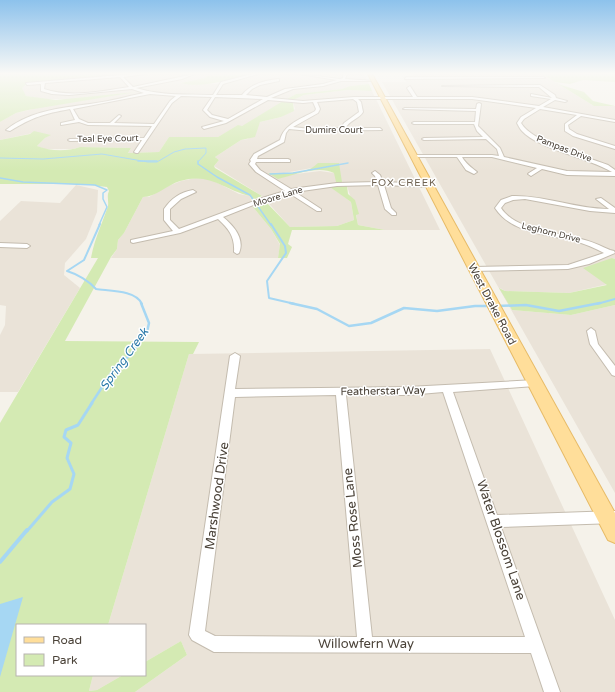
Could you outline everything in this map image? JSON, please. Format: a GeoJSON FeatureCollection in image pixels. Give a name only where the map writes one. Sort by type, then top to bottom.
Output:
{"type":"FeatureCollection","features":[{"type":"Feature","properties":{"kind":"main road","name":"West Drake Road"},"geometry":{"type":"LineString","coordinates":[[387,106],[535,383],[611,517],[615,533]]}},
{"type":"Feature","properties":{"kind":"street"},"geometry":{"type":"LineString","coordinates":[[8,130],[35,115],[82,106]]}},
{"type":"Feature","properties":{"kind":"street"},"geometry":{"type":"LineString","coordinates":[[136,152],[168,106]]}},
{"type":"Feature","properties":{"kind":"street"},"geometry":{"type":"LineString","coordinates":[[208,106],[206,110],[207,114],[213,118],[226,120]]}},
{"type":"Feature","properties":{"kind":"street"},"geometry":{"type":"LineString","coordinates":[[204,128],[210,128],[252,106]]}},
{"type":"Feature","properties":{"kind":"street"},"geometry":{"type":"LineString","coordinates":[[252,160],[259,153],[280,142],[288,128],[316,112],[318,109],[317,106]]}},
{"type":"Feature","properties":{"kind":"street"},"geometry":{"type":"LineString","coordinates":[[343,130],[344,124],[359,116],[361,112],[359,106]]}},
{"type":"Feature","properties":{"kind":"street"},"geometry":{"type":"LineString","coordinates":[[478,106],[475,123],[479,131],[500,150],[502,157]]}},
{"type":"Feature","properties":{"kind":"street"},"geometry":{"type":"LineString","coordinates":[[535,106],[615,121]]}},
{"type":"Feature","properties":{"kind":"street","name":"Pampas Drive"},"geometry":{"type":"LineString","coordinates":[[540,107],[520,121],[520,126],[525,132],[547,144],[600,162],[615,173]]}},
{"type":"Feature","properties":{"kind":"street"},"geometry":{"type":"LineString","coordinates":[[71,108],[79,122]]}},
{"type":"Feature","properties":{"kind":"street"},"geometry":{"type":"LineString","coordinates":[[405,108],[477,110]]}},
{"type":"Feature","properties":{"kind":"street"},"geometry":{"type":"LineString","coordinates":[[580,115],[566,125],[567,130],[580,137],[615,148]]}},
{"type":"Feature","properties":{"kind":"street"},"geometry":{"type":"LineString","coordinates":[[110,125],[119,116]]}},
{"type":"Feature","properties":{"kind":"street"},"geometry":{"type":"LineString","coordinates":[[62,124],[79,122],[92,125],[155,125]]}},
{"type":"Feature","properties":{"kind":"street"},"geometry":{"type":"LineString","coordinates":[[414,122],[475,123]]}},
{"type":"Feature","properties":{"kind":"street","name":"Dumire Court"},"geometry":{"type":"LineString","coordinates":[[288,128],[343,130],[380,129]]}},
{"type":"Feature","properties":{"kind":"street"},"geometry":{"type":"LineString","coordinates":[[424,139],[487,138]]}},
{"type":"Feature","properties":{"kind":"street","name":"Teal Eye Court"},"geometry":{"type":"LineString","coordinates":[[70,140],[145,139]]}},
{"type":"Feature","properties":{"kind":"street"},"geometry":{"type":"LineString","coordinates":[[414,156],[502,157],[575,174],[615,173]]}},
{"type":"Feature","properties":{"kind":"street"},"geometry":{"type":"LineString","coordinates":[[458,156],[468,169],[474,172]]}},
{"type":"Feature","properties":{"kind":"street"},"geometry":{"type":"LineString","coordinates":[[252,160],[288,160]]}},
{"type":"Feature","properties":{"kind":"street"},"geometry":{"type":"LineString","coordinates":[[252,160],[253,167],[258,171],[318,210]]}},
{"type":"Feature","properties":{"kind":"street"},"geometry":{"type":"LineString","coordinates":[[531,174],[542,167]]}},
{"type":"Feature","properties":{"kind":"street"},"geometry":{"type":"LineString","coordinates":[[375,173],[381,184],[388,208],[394,214]]}},
{"type":"Feature","properties":{"kind":"street","name":"Moore Lane"},"geometry":{"type":"LineString","coordinates":[[133,241],[178,232],[219,218],[261,200],[290,191],[330,185],[429,185]]}},
{"type":"Feature","properties":{"kind":"street"},"geometry":{"type":"LineString","coordinates":[[178,232],[167,220],[167,209],[177,199],[193,192]]}},
{"type":"Feature","properties":{"kind":"street","name":"Leghorn Drive"},"geometry":{"type":"LineString","coordinates":[[612,252],[579,240],[516,224],[505,218],[500,212],[499,206],[501,201],[512,198],[528,198],[591,210],[615,211]]}},
{"type":"Feature","properties":{"kind":"street","name":"Leghorn Drive"},"geometry":{"type":"LineString","coordinates":[[599,199],[615,211]]}},
{"type":"Feature","properties":{"kind":"street"},"geometry":{"type":"LineString","coordinates":[[219,218],[228,224],[236,234],[238,240],[237,252]]}},
{"type":"Feature","properties":{"kind":"street"},"geometry":{"type":"LineString","coordinates":[[0,245],[27,246]]}},
{"type":"Feature","properties":{"kind":"street"},"geometry":{"type":"LineString","coordinates":[[474,269],[568,267],[612,252]]}},
{"type":"Feature","properties":{"kind":"street"},"geometry":{"type":"LineString","coordinates":[[591,331],[594,344],[615,373]]}},
{"type":"Feature","properties":{"kind":"street","name":"Marshwood Drive"},"geometry":{"type":"LineString","coordinates":[[197,635],[235,356]]}},
{"type":"Feature","properties":{"kind":"street","name":"Featherstar Way"},"geometry":{"type":"LineString","coordinates":[[231,393],[448,389],[535,383]]}},
{"type":"Feature","properties":{"kind":"street","name":"Water Blossom Lane"},"geometry":{"type":"LineString","coordinates":[[448,389],[552,692]]}},
{"type":"Feature","properties":{"kind":"street","name":"Moss Rose Lane"},"geometry":{"type":"LineString","coordinates":[[341,392],[365,644]]}},
{"type":"Feature","properties":{"kind":"street"},"geometry":{"type":"LineString","coordinates":[[494,521],[611,517]]}},
{"type":"Feature","properties":{"kind":"street","name":"Willowfern Way"},"geometry":{"type":"LineString","coordinates":[[197,635],[214,644],[536,644]]}},
{"type":"Feature","properties":{"kind":"shaded area"},"geometry":{"type":"Polygon","coordinates":[[[284,106],[242,126],[238,126],[218,137],[169,137],[159,152],[128,153],[131,148],[80,147],[73,149],[45,149],[37,146],[50,135],[33,133],[0,140],[0,122],[16,113],[42,107],[284,106]]]}},
{"type":"Feature","properties":{"kind":"shaded area"},"geometry":{"type":"Polygon","coordinates":[[[294,106],[379,106],[440,230],[385,230],[358,225],[347,186],[331,187],[351,202],[354,220],[337,226],[290,227],[262,196],[214,166],[219,160],[215,157],[241,140],[248,139],[260,122],[281,117],[295,109],[294,106]],[[339,163],[284,173],[269,173],[296,174],[320,171],[334,173],[339,163]]]}},
{"type":"Feature","properties":{"kind":"shaded area"},"geometry":{"type":"Polygon","coordinates":[[[396,106],[615,106],[615,259],[612,258],[608,284],[569,293],[505,291],[500,288],[512,310],[571,315],[615,305],[615,493],[396,106]]]}},
{"type":"Feature","properties":{"kind":"shaded area"},"geometry":{"type":"Polygon","coordinates":[[[196,178],[210,179],[239,194],[250,196],[253,207],[271,229],[280,245],[278,258],[111,258],[117,249],[118,240],[124,233],[143,197],[149,197],[166,187],[181,181],[196,178]]]}},
{"type":"Feature","properties":{"kind":"shaded area"},"geometry":{"type":"Polygon","coordinates":[[[76,185],[98,190],[97,212],[86,239],[65,263],[64,275],[80,288],[18,392],[0,392],[0,335],[5,325],[6,306],[0,305],[0,221],[21,201],[60,203],[76,185]]]}},
{"type":"Feature","properties":{"kind":"shaded area"},"geometry":{"type":"Polygon","coordinates":[[[490,349],[615,620],[615,692],[135,692],[187,655],[181,641],[146,661],[146,624],[108,624],[189,354],[490,349]]]}},
{"type":"Feature","properties":{"kind":"shaded area"},"geometry":{"type":"Polygon","coordinates":[[[93,676],[121,676],[97,690],[89,691],[93,676]]]}},
{"type":"Feature","properties":{"kind":"green space"},"geometry":{"type":"Polygon","coordinates":[[[0,106],[50,106],[16,113],[0,122],[0,106]]]}},
{"type":"Feature","properties":{"kind":"green space"},"geometry":{"type":"Polygon","coordinates":[[[274,106],[293,106],[294,111],[281,117],[260,122],[255,137],[241,140],[215,157],[219,160],[214,166],[215,168],[262,196],[252,200],[250,196],[216,182],[190,179],[180,181],[157,193],[143,197],[124,233],[118,240],[117,249],[111,257],[65,341],[199,342],[193,354],[189,354],[108,624],[16,624],[16,676],[93,676],[89,691],[97,690],[121,676],[146,676],[146,661],[181,641],[187,655],[135,692],[0,692],[0,423],[98,258],[91,258],[108,207],[109,191],[107,187],[83,184],[0,184],[0,140],[30,134],[34,131],[51,135],[45,138],[37,146],[47,149],[64,150],[80,147],[131,148],[128,153],[159,152],[169,137],[218,137],[238,125],[242,126],[274,106]]]}},
{"type":"Feature","properties":{"kind":"green space"},"geometry":{"type":"Polygon","coordinates":[[[318,163],[339,163],[342,182],[336,182],[334,173],[321,170],[298,173],[278,179],[268,173],[288,173],[308,170],[318,163]]]}},
{"type":"Feature","properties":{"kind":"green space"},"geometry":{"type":"Polygon","coordinates":[[[347,186],[348,194],[355,200],[359,214],[356,215],[358,225],[385,230],[292,230],[288,244],[292,247],[287,258],[278,258],[280,244],[271,229],[253,207],[266,202],[290,227],[337,226],[354,220],[351,202],[330,187],[347,186]]]}},
{"type":"Feature","properties":{"kind":"green space"},"geometry":{"type":"Polygon","coordinates":[[[612,258],[615,259],[615,305],[571,315],[512,310],[499,288],[505,291],[569,293],[607,285],[583,268],[612,258]]]}},
{"type":"Feature","properties":{"kind":"water"},"geometry":{"type":"Polygon","coordinates":[[[23,597],[0,677],[0,604],[23,597]]]}},
{"type":"Feature","properties":{"kind":"waterway"},"geometry":{"type":"LineString","coordinates":[[142,161],[157,162],[174,152],[185,149],[206,148],[206,153],[198,162]]}},
{"type":"Feature","properties":{"kind":"waterway"},"geometry":{"type":"LineString","coordinates":[[0,158],[43,159],[102,154],[142,161]]}},
{"type":"Feature","properties":{"kind":"waterway"},"geometry":{"type":"LineString","coordinates":[[138,161],[142,161]]}},
{"type":"Feature","properties":{"kind":"waterway"},"geometry":{"type":"LineString","coordinates":[[142,161],[157,161]]}},
{"type":"Feature","properties":{"kind":"waterway"},"geometry":{"type":"LineString","coordinates":[[198,162],[198,164],[217,177],[250,195],[271,225]]}},
{"type":"Feature","properties":{"kind":"waterway"},"geometry":{"type":"LineString","coordinates":[[270,174],[293,173],[348,163]]}},
{"type":"Feature","properties":{"kind":"waterway","name":"Spring Creek"},"geometry":{"type":"LineString","coordinates":[[0,178],[23,182],[95,185],[107,190],[103,193],[103,199],[107,207],[99,225]]}},
{"type":"Feature","properties":{"kind":"waterway","name":"Spring Creek"},"geometry":{"type":"LineString","coordinates":[[100,224],[84,260],[67,271],[83,278],[96,289],[122,292],[134,296],[139,299],[142,304]]}},
{"type":"Feature","properties":{"kind":"waterway"},"geometry":{"type":"LineString","coordinates":[[271,224],[285,246],[286,253],[267,281],[269,298],[295,304]]}},
{"type":"Feature","properties":{"kind":"waterway"},"geometry":{"type":"LineString","coordinates":[[597,304],[615,299]]}},
{"type":"Feature","properties":{"kind":"waterway","name":"Spring Creek"},"geometry":{"type":"LineString","coordinates":[[91,404],[116,366],[129,356],[147,332],[149,323],[141,303]]}},
{"type":"Feature","properties":{"kind":"waterway"},"geometry":{"type":"LineString","coordinates":[[290,303],[317,309],[349,326],[371,323],[404,308],[437,311],[475,306],[491,306]]}},
{"type":"Feature","properties":{"kind":"waterway"},"geometry":{"type":"LineString","coordinates":[[498,306],[526,305],[559,311],[600,303]]}},
{"type":"Feature","properties":{"kind":"waterway","name":"Spring Creek"},"geometry":{"type":"LineString","coordinates":[[27,531],[52,502],[70,489],[74,474],[67,458],[71,443],[64,437],[66,430],[78,425],[92,403]]}},
{"type":"Feature","properties":{"kind":"waterway","name":"Spring Creek"},"geometry":{"type":"LineString","coordinates":[[0,562],[27,530]]}},
{"type":"Feature","properties":{"kind":"district","name":"FOX CREEK"},"geometry":{"type":"Point","coordinates":[404,183]}}]}
